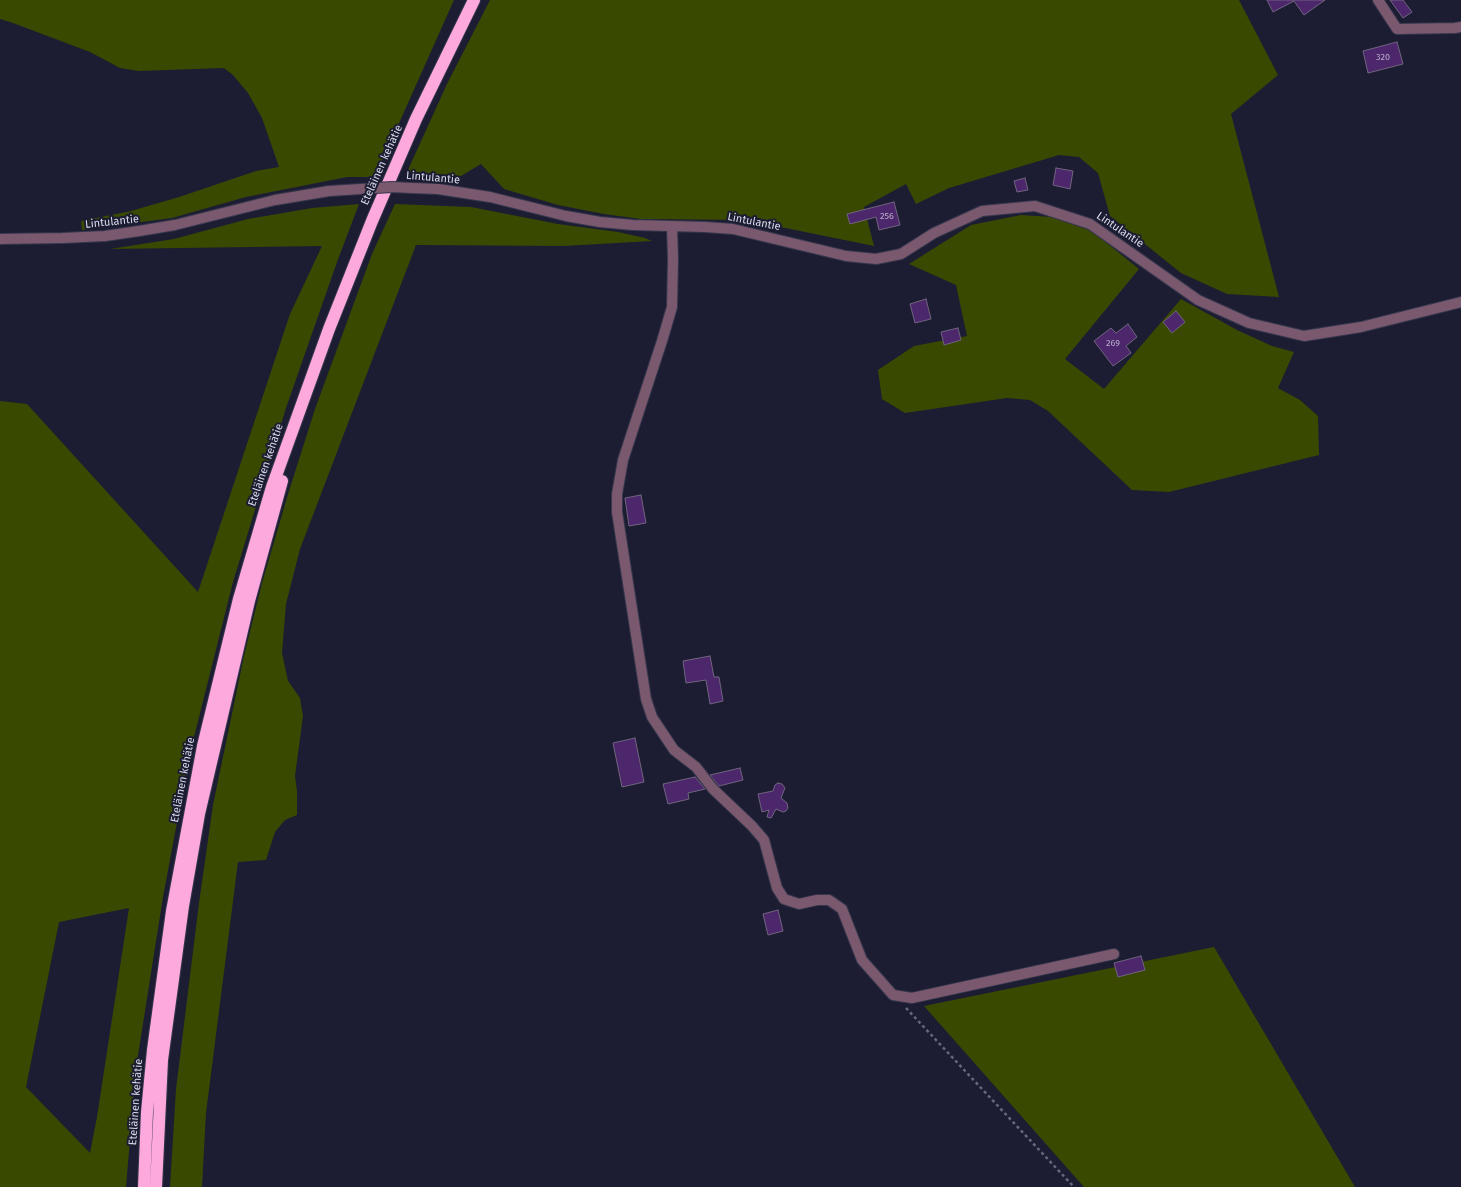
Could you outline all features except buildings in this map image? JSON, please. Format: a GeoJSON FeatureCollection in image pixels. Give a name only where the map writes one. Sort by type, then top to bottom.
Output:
{"type":"FeatureCollection","features":[{"type":"Feature","properties":{"kind":"highway","name":"Eteläinen kehätie"},"geometry":{"type":"LineString","coordinates":[[144,1187],[147,1112],[154,1042],[167,943],[189,814],[203,746],[254,544],[306,390],[372,221],[416,119],[474,0]]}},
{"type":"Feature","properties":{"kind":"highway","name":"Eteläinen kehätie"},"geometry":{"type":"LineString","coordinates":[[156,1187],[162,1060],[183,906],[199,814],[245,615],[306,390]]}},
{"type":"Feature","properties":{"kind":"highway"},"geometry":{"type":"LineString","coordinates":[[139,1187],[147,1112]]}},
{"type":"Feature","properties":{"kind":"highway"},"geometry":{"type":"LineString","coordinates":[[159,1112],[160,1187]]}},
{"type":"Feature","properties":{"kind":"street"},"geometry":{"type":"LineString","coordinates":[[1378,0],[1397,30],[1461,27]]}},
{"type":"Feature","properties":{"kind":"street","name":"Lintulantie"},"geometry":{"type":"LineString","coordinates":[[0,238],[63,238],[105,236],[139,232],[174,225],[275,200],[329,191],[392,187],[438,189],[490,197],[566,216],[600,222],[633,225],[733,229],[846,256],[876,259],[901,254],[934,233],[982,211],[1036,206],[1090,224],[1198,300],[1249,324],[1297,335],[1304,336],[1361,327],[1461,302]]}},
{"type":"Feature","properties":{"kind":"street"},"geometry":{"type":"LineString","coordinates":[[672,227],[672,307],[623,460],[617,494],[617,512],[646,699],[652,717],[674,750],[696,767],[713,789],[752,826],[764,840],[777,888],[784,899],[799,904],[817,900],[829,900],[842,909],[862,960],[893,995],[912,998],[1114,954]]}},
{"type":"Feature","properties":{"kind":"path"},"geometry":{"type":"LineString","coordinates":[[893,995],[1074,1187]]}},
{"type":"Feature","properties":{"kind":"green space"},"geometry":{"type":"Polygon","coordinates":[[[0,0],[454,0],[375,177],[347,177],[246,197],[172,218],[82,230],[81,221],[131,211],[179,197],[256,171],[279,167],[262,118],[248,93],[233,75],[224,68],[139,71],[120,68],[90,52],[0,19],[0,0]]]}},
{"type":"Feature","properties":{"kind":"green space"},"geometry":{"type":"Polygon","coordinates":[[[490,0],[1239,0],[1278,75],[1231,114],[1279,297],[1227,294],[1181,273],[1110,216],[1098,173],[1079,157],[1059,155],[949,188],[916,204],[906,184],[864,207],[874,246],[746,220],[641,219],[604,214],[558,205],[504,189],[481,164],[461,176],[407,172],[447,84],[490,0]]]}},
{"type":"Feature","properties":{"kind":"green space"},"geometry":{"type":"Polygon","coordinates":[[[359,204],[286,408],[233,582],[190,753],[163,897],[136,1068],[126,1187],[0,1187],[0,401],[27,404],[198,592],[290,314],[322,246],[110,249],[174,239],[248,219],[312,208],[359,204]],[[129,908],[59,922],[26,1087],[90,1153],[97,1117],[129,908]]]}},
{"type":"Feature","properties":{"kind":"green space"},"geometry":{"type":"Polygon","coordinates":[[[395,204],[471,207],[558,224],[618,232],[652,241],[564,246],[416,245],[300,549],[286,604],[282,653],[288,681],[300,698],[303,716],[295,776],[297,791],[297,815],[285,820],[275,832],[266,860],[238,862],[206,1113],[202,1187],[170,1187],[176,1089],[199,903],[213,805],[244,656],[262,583],[315,409],[372,254],[395,204]]]}},
{"type":"Feature","properties":{"kind":"green space"},"geometry":{"type":"Polygon","coordinates":[[[1021,215],[1052,217],[1092,231],[1139,269],[1065,359],[1104,389],[1181,299],[1237,330],[1272,346],[1294,352],[1278,388],[1300,400],[1318,416],[1319,455],[1169,492],[1132,490],[1048,411],[1030,400],[1007,398],[905,413],[882,399],[878,370],[914,346],[967,336],[956,285],[909,264],[971,225],[1021,215]]]}},
{"type":"Feature","properties":{"kind":"green space"},"geometry":{"type":"Polygon","coordinates":[[[1214,947],[1355,1187],[1084,1187],[924,1006],[1214,947]]]}}]}
